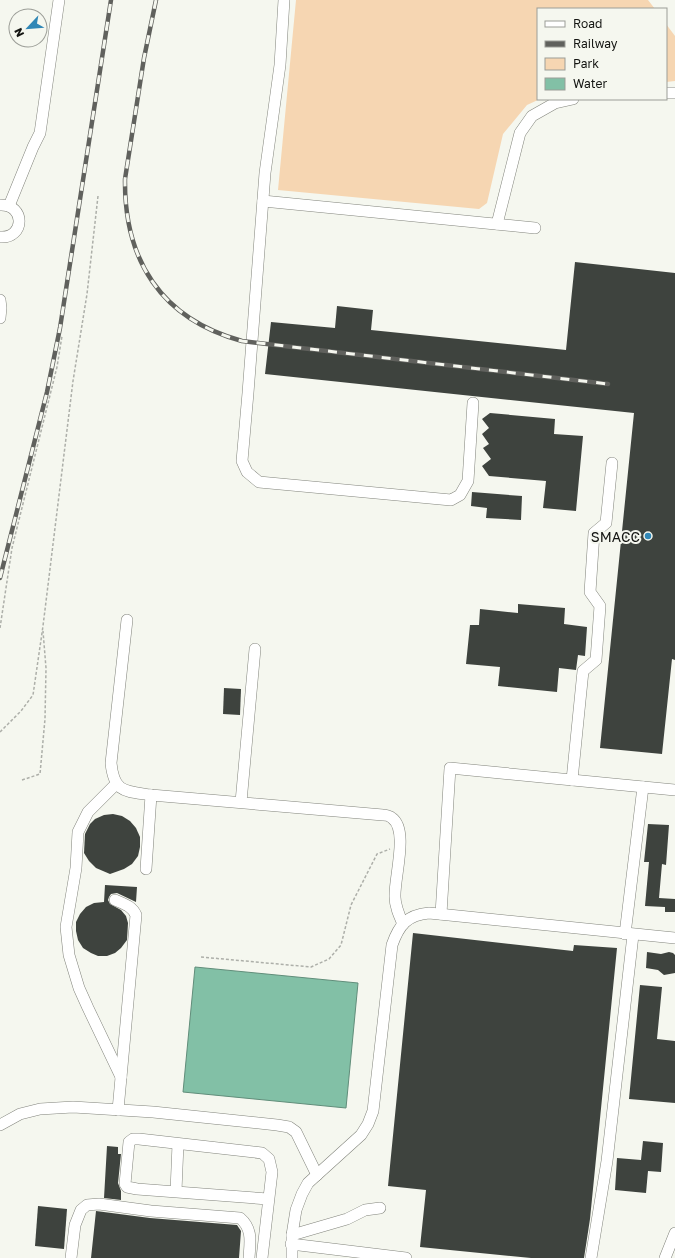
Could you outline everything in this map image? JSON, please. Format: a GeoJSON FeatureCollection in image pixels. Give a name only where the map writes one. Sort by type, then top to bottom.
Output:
{"type":"FeatureCollection","features":[{"type":"Feature","properties":{"kind":"lane"},"geometry":{"type":"LineString","coordinates":[[0,239],[12,235],[17,230],[19,225],[19,219],[14,209],[4,206],[40,133],[59,0]]}},
{"type":"Feature","properties":{"kind":"lane"},"geometry":{"type":"LineString","coordinates":[[284,0],[280,65],[265,173],[242,461],[247,472],[258,482],[451,500],[460,495],[468,481],[473,403]]}},
{"type":"Feature","properties":{"kind":"lane"},"geometry":{"type":"LineString","coordinates":[[497,224],[520,132],[532,116],[555,103],[568,100]]}},
{"type":"Feature","properties":{"kind":"lane"},"geometry":{"type":"LineString","coordinates":[[263,201],[535,228]]}},
{"type":"Feature","properties":{"kind":"lane"},"geometry":{"type":"LineString","coordinates":[[0,300],[0,318]]}},
{"type":"Feature","properties":{"kind":"lane"},"geometry":{"type":"LineString","coordinates":[[572,780],[583,671],[596,660],[600,606],[590,592],[594,533],[606,523],[612,463]]}},
{"type":"Feature","properties":{"kind":"lane"},"geometry":{"type":"LineString","coordinates":[[127,620],[111,763],[112,774],[116,784],[128,792],[151,795],[383,815],[392,818],[399,832],[400,851],[395,897],[398,912],[403,924]]}},
{"type":"Feature","properties":{"kind":"lane"},"geometry":{"type":"LineString","coordinates":[[241,802],[255,649]]}},
{"type":"Feature","properties":{"kind":"lane"},"geometry":{"type":"LineString","coordinates":[[441,914],[450,768],[675,790]]}},
{"type":"Feature","properties":{"kind":"lane"},"geometry":{"type":"LineString","coordinates":[[116,784],[88,812],[78,832],[76,868],[66,927],[69,955],[79,988],[121,1077]]}},
{"type":"Feature","properties":{"kind":"lane"},"geometry":{"type":"LineString","coordinates":[[591,1258],[606,1161],[643,787]]}},
{"type":"Feature","properties":{"kind":"lane"},"geometry":{"type":"LineString","coordinates":[[146,869],[151,795]]}},
{"type":"Feature","properties":{"kind":"lane"},"geometry":{"type":"LineString","coordinates":[[115,900],[127,904],[133,909],[136,915],[118,1110]]}},
{"type":"Feature","properties":{"kind":"lane"},"geometry":{"type":"LineString","coordinates":[[292,1258],[292,1239],[296,1210],[308,1183],[361,1135],[374,1111],[392,945],[396,934],[410,917],[418,914],[429,913],[675,938]]}},
{"type":"Feature","properties":{"kind":"lane"},"geometry":{"type":"LineString","coordinates":[[0,1125],[20,1114],[40,1109],[73,1107],[153,1112],[289,1127],[296,1132],[317,1175]]}},
{"type":"Feature","properties":{"kind":"lane"},"geometry":{"type":"LineString","coordinates":[[262,1258],[272,1172],[268,1159],[262,1153],[139,1139],[129,1142],[125,1184],[127,1187],[268,1199]]}},
{"type":"Feature","properties":{"kind":"lane"},"geometry":{"type":"LineString","coordinates":[[176,1191],[178,1144]]}},
{"type":"Feature","properties":{"kind":"lane"},"geometry":{"type":"LineString","coordinates":[[71,1258],[74,1225],[81,1210],[88,1205],[99,1204],[151,1211],[240,1218],[247,1224],[250,1243],[249,1258]]}},
{"type":"Feature","properties":{"kind":"lane"},"geometry":{"type":"LineString","coordinates":[[292,1239],[347,1219],[365,1210],[380,1208]]}},
{"type":"Feature","properties":{"kind":"lane"},"geometry":{"type":"LineString","coordinates":[[675,1233],[665,1258],[675,1257]]}},
{"type":"Feature","properties":{"kind":"lane"},"geometry":{"type":"LineString","coordinates":[[292,1239],[406,1258]]}},
{"type":"Feature","properties":{"kind":"path"},"geometry":{"type":"LineString","coordinates":[[0,732],[33,695],[43,626],[72,381],[87,294],[98,196]]}},
{"type":"Feature","properties":{"kind":"path"},"geometry":{"type":"LineString","coordinates":[[0,628],[12,548],[57,367],[62,336]]}},
{"type":"Feature","properties":{"kind":"path"},"geometry":{"type":"LineString","coordinates":[[22,780],[40,774],[45,719],[46,668],[43,626]]}},
{"type":"Feature","properties":{"kind":"path"},"geometry":{"type":"LineString","coordinates":[[201,958],[310,967],[329,959],[341,945],[351,905],[377,854],[388,848],[400,851]]}},
{"type":"Feature","properties":{"kind":"green space"},"geometry":{"type":"Polygon","coordinates":[[[296,0],[648,0],[654,8],[537,8],[538,100],[527,105],[503,134],[487,203],[479,209],[278,190],[296,0]]]}},
{"type":"Feature","properties":{"kind":"green space"},"geometry":{"type":"Polygon","coordinates":[[[667,25],[675,36],[675,81],[667,82],[667,25]]]}},
{"type":"Feature","properties":{"kind":"water"},"geometry":{"type":"Polygon","coordinates":[[[195,967],[358,983],[346,1108],[183,1092],[195,967]]]}},
{"type":"Feature","properties":{"kind":"building","name":"SMACC"},"geometry":{"type":"Polygon","coordinates":[[[575,262],[675,273],[675,660],[672,659],[662,754],[600,748],[634,413],[265,374],[271,322],[335,328],[337,306],[373,310],[371,330],[566,350],[575,262]]]}},
{"type":"Feature","properties":{"kind":"building"},"geometry":{"type":"Polygon","coordinates":[[[490,413],[555,419],[554,434],[583,436],[576,511],[543,508],[546,481],[489,476],[482,466],[491,459],[483,448],[489,444],[482,434],[489,428],[482,419],[490,413]]]}},
{"type":"Feature","properties":{"kind":"building"},"geometry":{"type":"Polygon","coordinates":[[[472,492],[522,496],[521,520],[486,518],[487,508],[471,506],[472,492]]]}},
{"type":"Feature","properties":{"kind":"building"},"geometry":{"type":"Polygon","coordinates":[[[518,604],[565,608],[564,624],[587,627],[585,656],[578,655],[576,670],[559,668],[557,692],[498,686],[500,667],[466,664],[470,625],[479,625],[480,609],[518,613],[518,604]]]}},
{"type":"Feature","properties":{"kind":"building"},"geometry":{"type":"Polygon","coordinates":[[[224,688],[241,689],[240,715],[223,714],[224,688]]]}},
{"type":"Feature","properties":{"kind":"building"},"geometry":{"type":"Polygon","coordinates":[[[113,814],[122,816],[130,821],[136,828],[140,837],[140,847],[138,856],[132,864],[124,869],[110,874],[96,868],[84,853],[85,834],[90,824],[95,819],[104,815],[113,814]]]}},
{"type":"Feature","properties":{"kind":"building"},"geometry":{"type":"Polygon","coordinates":[[[648,824],[669,825],[666,865],[662,864],[659,898],[675,899],[675,912],[665,912],[665,907],[645,906],[649,862],[644,862],[648,824]]]}},
{"type":"Feature","properties":{"kind":"building"},"geometry":{"type":"Polygon","coordinates":[[[105,885],[137,887],[136,902],[117,893],[111,894],[108,900],[110,904],[121,910],[126,916],[128,923],[127,940],[115,953],[107,956],[98,956],[83,948],[78,940],[76,922],[86,907],[94,903],[104,902],[105,885]]]}},
{"type":"Feature","properties":{"kind":"building"},"geometry":{"type":"Polygon","coordinates":[[[413,933],[573,951],[574,945],[617,948],[590,1219],[584,1258],[531,1258],[420,1247],[426,1190],[388,1186],[413,933]]]}},
{"type":"Feature","properties":{"kind":"building"},"geometry":{"type":"Polygon","coordinates":[[[647,952],[661,954],[669,952],[673,953],[675,955],[675,973],[664,975],[658,970],[646,968],[647,952]]]}},
{"type":"Feature","properties":{"kind":"building"},"geometry":{"type":"Polygon","coordinates":[[[640,985],[662,987],[657,1039],[675,1041],[675,1103],[629,1099],[640,985]]]}},
{"type":"Feature","properties":{"kind":"building"},"geometry":{"type":"Polygon","coordinates":[[[643,1141],[663,1143],[661,1172],[648,1171],[646,1193],[615,1190],[617,1158],[641,1160],[643,1141]]]}},
{"type":"Feature","properties":{"kind":"building"},"geometry":{"type":"Polygon","coordinates":[[[107,1146],[118,1147],[118,1154],[121,1154],[118,1183],[121,1191],[121,1200],[104,1198],[107,1146]]]}},
{"type":"Feature","properties":{"kind":"building"},"geometry":{"type":"Polygon","coordinates":[[[38,1206],[67,1209],[64,1249],[35,1246],[38,1206]]]}},
{"type":"Feature","properties":{"kind":"building"},"geometry":{"type":"Polygon","coordinates":[[[96,1211],[150,1218],[237,1225],[241,1231],[239,1258],[91,1258],[96,1211]]]}},
{"type":"Feature","properties":{"kind":"railway"},"geometry":{"type":"LineString","coordinates":[[0,578],[47,392],[60,328],[111,0]]}},
{"type":"Feature","properties":{"kind":"railway"},"geometry":{"type":"LineString","coordinates":[[156,0],[144,58],[125,179],[126,208],[131,235],[140,260],[153,282],[169,301],[189,318],[214,331],[242,341],[608,384]]}},
{"type":"Feature","properties":{"kind":"place","name":"SMACC"},"geometry":{"type":"Point","coordinates":[648,536]}}]}
